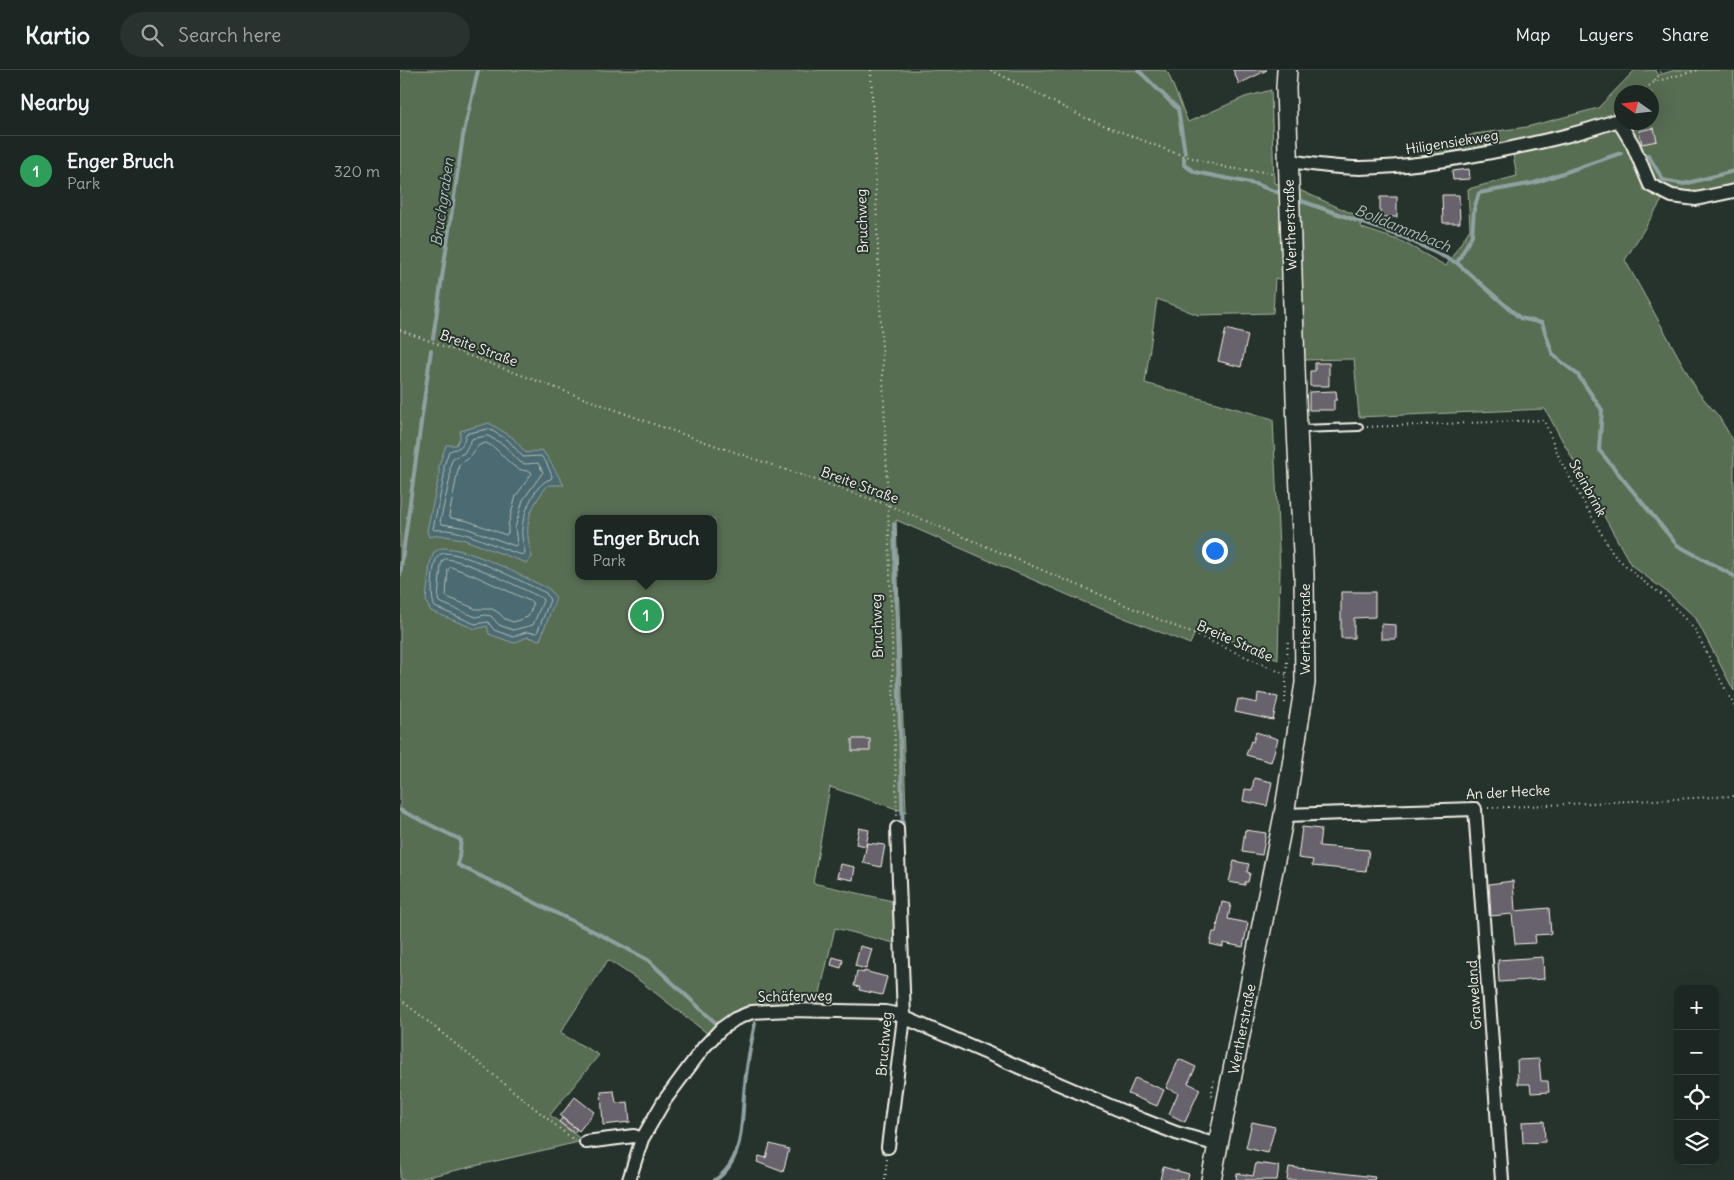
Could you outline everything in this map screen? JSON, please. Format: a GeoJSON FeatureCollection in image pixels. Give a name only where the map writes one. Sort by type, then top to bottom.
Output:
{"type":"FeatureCollection","features":[{"type":"Feature","properties":{"kind":"main road","name":"Wertherstraße"},"geometry":{"type":"LineString","coordinates":[[1211,1180],[1284,816],[1305,682],[1304,574],[1297,429],[1290,200],[1284,170],[1286,70]]}},
{"type":"Feature","properties":{"kind":"street","name":"Hiligensiekweg"},"geometry":{"type":"LineString","coordinates":[[1284,170],[1412,165],[1466,157],[1590,130],[1618,120],[1633,146],[1650,185],[1672,196],[1696,199],[1734,191]]}},
{"type":"Feature","properties":{"kind":"street","name":"An der Hecke"},"geometry":{"type":"LineString","coordinates":[[1284,816],[1476,809]]}},
{"type":"Feature","properties":{"kind":"street","name":"Graweland"},"geometry":{"type":"LineString","coordinates":[[1476,809],[1502,1180]]}},
{"type":"Feature","properties":{"kind":"street","name":"Bruchweg"},"geometry":{"type":"LineString","coordinates":[[888,1147],[904,1017],[897,828]]}},
{"type":"Feature","properties":{"kind":"street","name":"Schäferweg"},"geometry":{"type":"LineString","coordinates":[[629,1180],[642,1139],[664,1101],[704,1047],[721,1029],[734,1019],[752,1012],[790,1010],[885,1012],[904,1017],[1152,1124],[1218,1146]]}},
{"type":"Feature","properties":{"kind":"street"},"geometry":{"type":"LineString","coordinates":[[586,1142],[634,1136],[642,1139]]}},
{"type":"Feature","properties":{"kind":"lane"},"geometry":{"type":"LineString","coordinates":[[1297,429],[1358,427]]}},
{"type":"Feature","properties":{"kind":"path","name":"Bruchweg"},"geometry":{"type":"LineString","coordinates":[[871,70],[888,505],[897,828]]}},
{"type":"Feature","properties":{"kind":"path"},"geometry":{"type":"LineString","coordinates":[[991,70],[1083,117],[1175,153],[1228,168],[1284,170]]}},
{"type":"Feature","properties":{"kind":"path"},"geometry":{"type":"LineString","coordinates":[[1650,85],[1662,70]]}},
{"type":"Feature","properties":{"kind":"path"},"geometry":{"type":"LineString","coordinates":[[1654,82],[1698,70]]}},
{"type":"Feature","properties":{"kind":"path","name":"Breite Straße"},"geometry":{"type":"LineString","coordinates":[[400,330],[656,424],[888,505],[1287,675]]}},
{"type":"Feature","properties":{"kind":"path","name":"Steinbrink"},"geometry":{"type":"LineString","coordinates":[[1358,427],[1544,420],[1561,462],[1614,554],[1639,578],[1665,597],[1696,630],[1734,706]]}},
{"type":"Feature","properties":{"kind":"path"},"geometry":{"type":"LineString","coordinates":[[1285,710],[1288,639]]}},
{"type":"Feature","properties":{"kind":"path","name":"An der Hecke"},"geometry":{"type":"LineString","coordinates":[[1476,809],[1734,796]]}},
{"type":"Feature","properties":{"kind":"path"},"geometry":{"type":"LineString","coordinates":[[400,999],[579,1144],[586,1142]]}},
{"type":"Feature","properties":{"kind":"path"},"geometry":{"type":"LineString","coordinates":[[1211,1102],[1214,1080],[1218,1074]]}},
{"type":"Feature","properties":{"kind":"path"},"geometry":{"type":"LineString","coordinates":[[885,1180],[888,1147]]}},
{"type":"Feature","properties":{"kind":"green space"},"geometry":{"type":"Polygon","coordinates":[[[400,70],[1165,70],[1168,73],[1188,122],[1245,97],[1271,90],[1274,183],[1297,189],[1358,216],[1362,228],[1401,241],[1446,266],[1470,229],[1468,189],[1517,176],[1511,144],[1430,157],[1434,150],[1474,134],[1527,127],[1598,108],[1614,92],[1614,130],[1659,130],[1659,85],[1620,85],[1635,70],[1655,70],[1659,75],[1675,70],[1734,70],[1734,185],[1693,194],[1664,197],[1625,260],[1698,392],[1719,417],[1734,442],[1734,691],[1695,617],[1668,593],[1631,565],[1545,409],[1359,417],[1354,359],[1299,360],[1298,285],[1275,278],[1273,313],[1198,315],[1157,299],[1145,383],[1273,419],[1280,570],[1278,660],[1197,628],[1190,644],[1084,602],[896,520],[906,812],[830,787],[813,883],[897,902],[898,944],[835,928],[817,1006],[749,1005],[708,1034],[640,981],[608,960],[560,1033],[599,1055],[550,1115],[583,1141],[414,1180],[400,1180],[400,70]]]}},
{"type":"Feature","properties":{"kind":"water"},"geometry":{"type":"Polygon","coordinates":[[[489,423],[512,437],[526,453],[542,450],[564,485],[548,485],[532,510],[529,518],[528,535],[532,557],[527,563],[462,539],[440,535],[429,537],[427,530],[439,476],[439,465],[446,445],[456,445],[460,438],[460,431],[489,423]]]}},
{"type":"Feature","properties":{"kind":"water"},"geometry":{"type":"Polygon","coordinates":[[[442,548],[454,549],[481,558],[549,589],[556,598],[540,640],[527,637],[514,643],[489,634],[487,626],[475,629],[431,611],[426,600],[430,563],[434,552],[442,548]]]}},
{"type":"Feature","properties":{"kind":"building"},"geometry":{"type":"Polygon","coordinates":[[[1233,70],[1267,70],[1239,84],[1233,70]]]}},
{"type":"Feature","properties":{"kind":"building"},"geometry":{"type":"Polygon","coordinates":[[[1654,130],[1657,141],[1642,144],[1639,131],[1654,130]]]}},
{"type":"Feature","properties":{"kind":"building"},"geometry":{"type":"Polygon","coordinates":[[[1469,169],[1470,179],[1453,180],[1452,171],[1469,169]]]}},
{"type":"Feature","properties":{"kind":"building"},"geometry":{"type":"Polygon","coordinates":[[[1442,195],[1459,195],[1460,223],[1443,223],[1442,195]]]}},
{"type":"Feature","properties":{"kind":"building"},"geometry":{"type":"Polygon","coordinates":[[[1380,197],[1397,197],[1397,217],[1380,217],[1380,197]]]}},
{"type":"Feature","properties":{"kind":"building"},"geometry":{"type":"Polygon","coordinates":[[[1226,329],[1248,335],[1241,367],[1218,361],[1226,329]]]}},
{"type":"Feature","properties":{"kind":"building"},"geometry":{"type":"Polygon","coordinates":[[[1315,363],[1329,363],[1329,386],[1310,386],[1310,371],[1315,371],[1315,363]]]}},
{"type":"Feature","properties":{"kind":"building"},"geometry":{"type":"Polygon","coordinates":[[[1336,391],[1337,400],[1334,400],[1334,410],[1309,410],[1309,392],[1336,391]]]}},
{"type":"Feature","properties":{"kind":"building"},"geometry":{"type":"Polygon","coordinates":[[[1341,592],[1375,592],[1375,617],[1354,618],[1354,638],[1341,638],[1341,592]]]}},
{"type":"Feature","properties":{"kind":"building"},"geometry":{"type":"Polygon","coordinates":[[[1381,624],[1396,625],[1396,639],[1381,639],[1381,624]]]}},
{"type":"Feature","properties":{"kind":"building"},"geometry":{"type":"Polygon","coordinates":[[[1258,693],[1278,697],[1273,720],[1235,712],[1238,699],[1257,703],[1258,693]]]}},
{"type":"Feature","properties":{"kind":"building"},"geometry":{"type":"Polygon","coordinates":[[[1256,732],[1278,739],[1271,762],[1246,755],[1256,732]]]}},
{"type":"Feature","properties":{"kind":"building"},"geometry":{"type":"Polygon","coordinates":[[[852,739],[870,739],[870,751],[852,751],[852,739]]]}},
{"type":"Feature","properties":{"kind":"building"},"geometry":{"type":"Polygon","coordinates":[[[1254,778],[1272,782],[1267,806],[1243,801],[1245,789],[1252,790],[1254,778]]]}},
{"type":"Feature","properties":{"kind":"building"},"geometry":{"type":"Polygon","coordinates":[[[1302,827],[1321,829],[1319,846],[1369,850],[1366,871],[1312,866],[1313,860],[1298,858],[1302,827]]]}},
{"type":"Feature","properties":{"kind":"building"},"geometry":{"type":"Polygon","coordinates":[[[859,828],[869,830],[866,846],[856,844],[859,828]]]}},
{"type":"Feature","properties":{"kind":"building"},"geometry":{"type":"Polygon","coordinates":[[[1245,830],[1266,833],[1262,855],[1242,852],[1245,830]]]}},
{"type":"Feature","properties":{"kind":"building"},"geometry":{"type":"Polygon","coordinates":[[[867,843],[885,845],[881,867],[863,863],[867,843]]]}},
{"type":"Feature","properties":{"kind":"building"},"geometry":{"type":"Polygon","coordinates":[[[1234,861],[1249,864],[1247,872],[1250,873],[1248,882],[1245,882],[1245,885],[1229,882],[1234,861]]]}},
{"type":"Feature","properties":{"kind":"building"},"geometry":{"type":"Polygon","coordinates":[[[840,864],[855,867],[853,880],[837,877],[840,864]]]}},
{"type":"Feature","properties":{"kind":"building"},"geometry":{"type":"Polygon","coordinates":[[[1513,881],[1515,911],[1549,908],[1551,934],[1535,935],[1536,943],[1515,944],[1512,914],[1491,916],[1489,884],[1513,881]]]}},
{"type":"Feature","properties":{"kind":"building"},"geometry":{"type":"Polygon","coordinates":[[[1222,902],[1231,904],[1228,919],[1248,923],[1243,947],[1223,943],[1223,947],[1210,944],[1213,932],[1216,932],[1222,902]]]}},
{"type":"Feature","properties":{"kind":"building"},"geometry":{"type":"Polygon","coordinates":[[[860,946],[872,949],[866,969],[855,966],[860,946]]]}},
{"type":"Feature","properties":{"kind":"building"},"geometry":{"type":"Polygon","coordinates":[[[833,957],[843,960],[841,968],[831,965],[833,957]]]}},
{"type":"Feature","properties":{"kind":"building"},"geometry":{"type":"Polygon","coordinates":[[[1543,957],[1544,979],[1499,982],[1498,960],[1543,957]]]}},
{"type":"Feature","properties":{"kind":"building"},"geometry":{"type":"Polygon","coordinates":[[[857,971],[887,977],[882,995],[859,990],[860,987],[854,986],[857,971]]]}},
{"type":"Feature","properties":{"kind":"building"},"geometry":{"type":"Polygon","coordinates":[[[1179,1059],[1196,1067],[1188,1083],[1200,1089],[1185,1122],[1169,1114],[1178,1093],[1166,1088],[1179,1059]]]}},
{"type":"Feature","properties":{"kind":"building"},"geometry":{"type":"Polygon","coordinates":[[[1539,1059],[1541,1081],[1548,1081],[1549,1092],[1531,1093],[1530,1084],[1518,1084],[1517,1060],[1539,1059]]]}},
{"type":"Feature","properties":{"kind":"building"},"geometry":{"type":"Polygon","coordinates":[[[1135,1078],[1164,1090],[1157,1106],[1128,1094],[1135,1078]]]}},
{"type":"Feature","properties":{"kind":"building"},"geometry":{"type":"Polygon","coordinates":[[[614,1091],[616,1103],[628,1102],[630,1122],[603,1125],[601,1092],[614,1091]]]}},
{"type":"Feature","properties":{"kind":"building"},"geometry":{"type":"Polygon","coordinates":[[[575,1097],[594,1112],[579,1131],[560,1116],[575,1097]]]}},
{"type":"Feature","properties":{"kind":"building"},"geometry":{"type":"Polygon","coordinates":[[[562,1118],[577,1129],[574,1133],[559,1122],[562,1118]]]}},
{"type":"Feature","properties":{"kind":"building"},"geometry":{"type":"Polygon","coordinates":[[[1544,1121],[1545,1142],[1523,1143],[1522,1122],[1544,1121]]]}},
{"type":"Feature","properties":{"kind":"building"},"geometry":{"type":"Polygon","coordinates":[[[1252,1122],[1275,1127],[1268,1153],[1246,1148],[1252,1122]]]}},
{"type":"Feature","properties":{"kind":"building"},"geometry":{"type":"Polygon","coordinates":[[[770,1144],[789,1149],[783,1172],[757,1162],[759,1156],[766,1158],[770,1144]]]}},
{"type":"Feature","properties":{"kind":"building"},"geometry":{"type":"Polygon","coordinates":[[[1256,1163],[1279,1166],[1277,1180],[1236,1180],[1237,1173],[1253,1176],[1256,1163]]]}},
{"type":"Feature","properties":{"kind":"building"},"geometry":{"type":"Polygon","coordinates":[[[1163,1167],[1189,1174],[1187,1180],[1160,1180],[1163,1167]]]}},
{"type":"Feature","properties":{"kind":"building"},"geometry":{"type":"Polygon","coordinates":[[[1289,1167],[1375,1177],[1374,1180],[1287,1180],[1289,1167]]]}},
{"type":"Feature","properties":{"kind":"waterway","name":"Bruchgraben"},"geometry":{"type":"LineString","coordinates":[[433,338],[463,136],[478,70]]}},
{"type":"Feature","properties":{"kind":"waterway","name":"Bolldammbach"},"geometry":{"type":"LineString","coordinates":[[1138,70],[1178,109],[1185,153]]}},
{"type":"Feature","properties":{"kind":"waterway"},"geometry":{"type":"LineString","coordinates":[[1457,263],[1472,235],[1474,209],[1479,193],[1534,183],[1621,153]]}},
{"type":"Feature","properties":{"kind":"waterway"},"geometry":{"type":"LineString","coordinates":[[1648,155],[1663,180],[1684,184],[1734,171]]}},
{"type":"Feature","properties":{"kind":"waterway","name":"Bolldammbach"},"geometry":{"type":"LineString","coordinates":[[1184,158],[1184,165],[1195,172],[1255,184],[1285,195]]}},
{"type":"Feature","properties":{"kind":"waterway","name":"Bolldammbach"},"geometry":{"type":"LineString","coordinates":[[1296,199],[1403,237],[1457,263],[1520,318],[1542,323],[1553,355],[1578,375],[1602,410],[1599,450],[1677,545],[1734,576]]}},
{"type":"Feature","properties":{"kind":"waterway","name":"Bruchgraben"},"geometry":{"type":"LineString","coordinates":[[400,575],[431,350]]}},
{"type":"Feature","properties":{"kind":"waterway"},"geometry":{"type":"LineString","coordinates":[[894,524],[903,833]]}},
{"type":"Feature","properties":{"kind":"waterway"},"geometry":{"type":"LineString","coordinates":[[400,810],[461,840],[458,865],[648,960],[719,1026]]}},
{"type":"Feature","properties":{"kind":"waterway"},"geometry":{"type":"LineString","coordinates":[[715,1180],[725,1171],[737,1149],[755,1023]]}},
{"type":"Feature","properties":{"kind":"place","name":"Enger Bruch"},"geometry":{"type":"Point","coordinates":[646,615]}}]}
